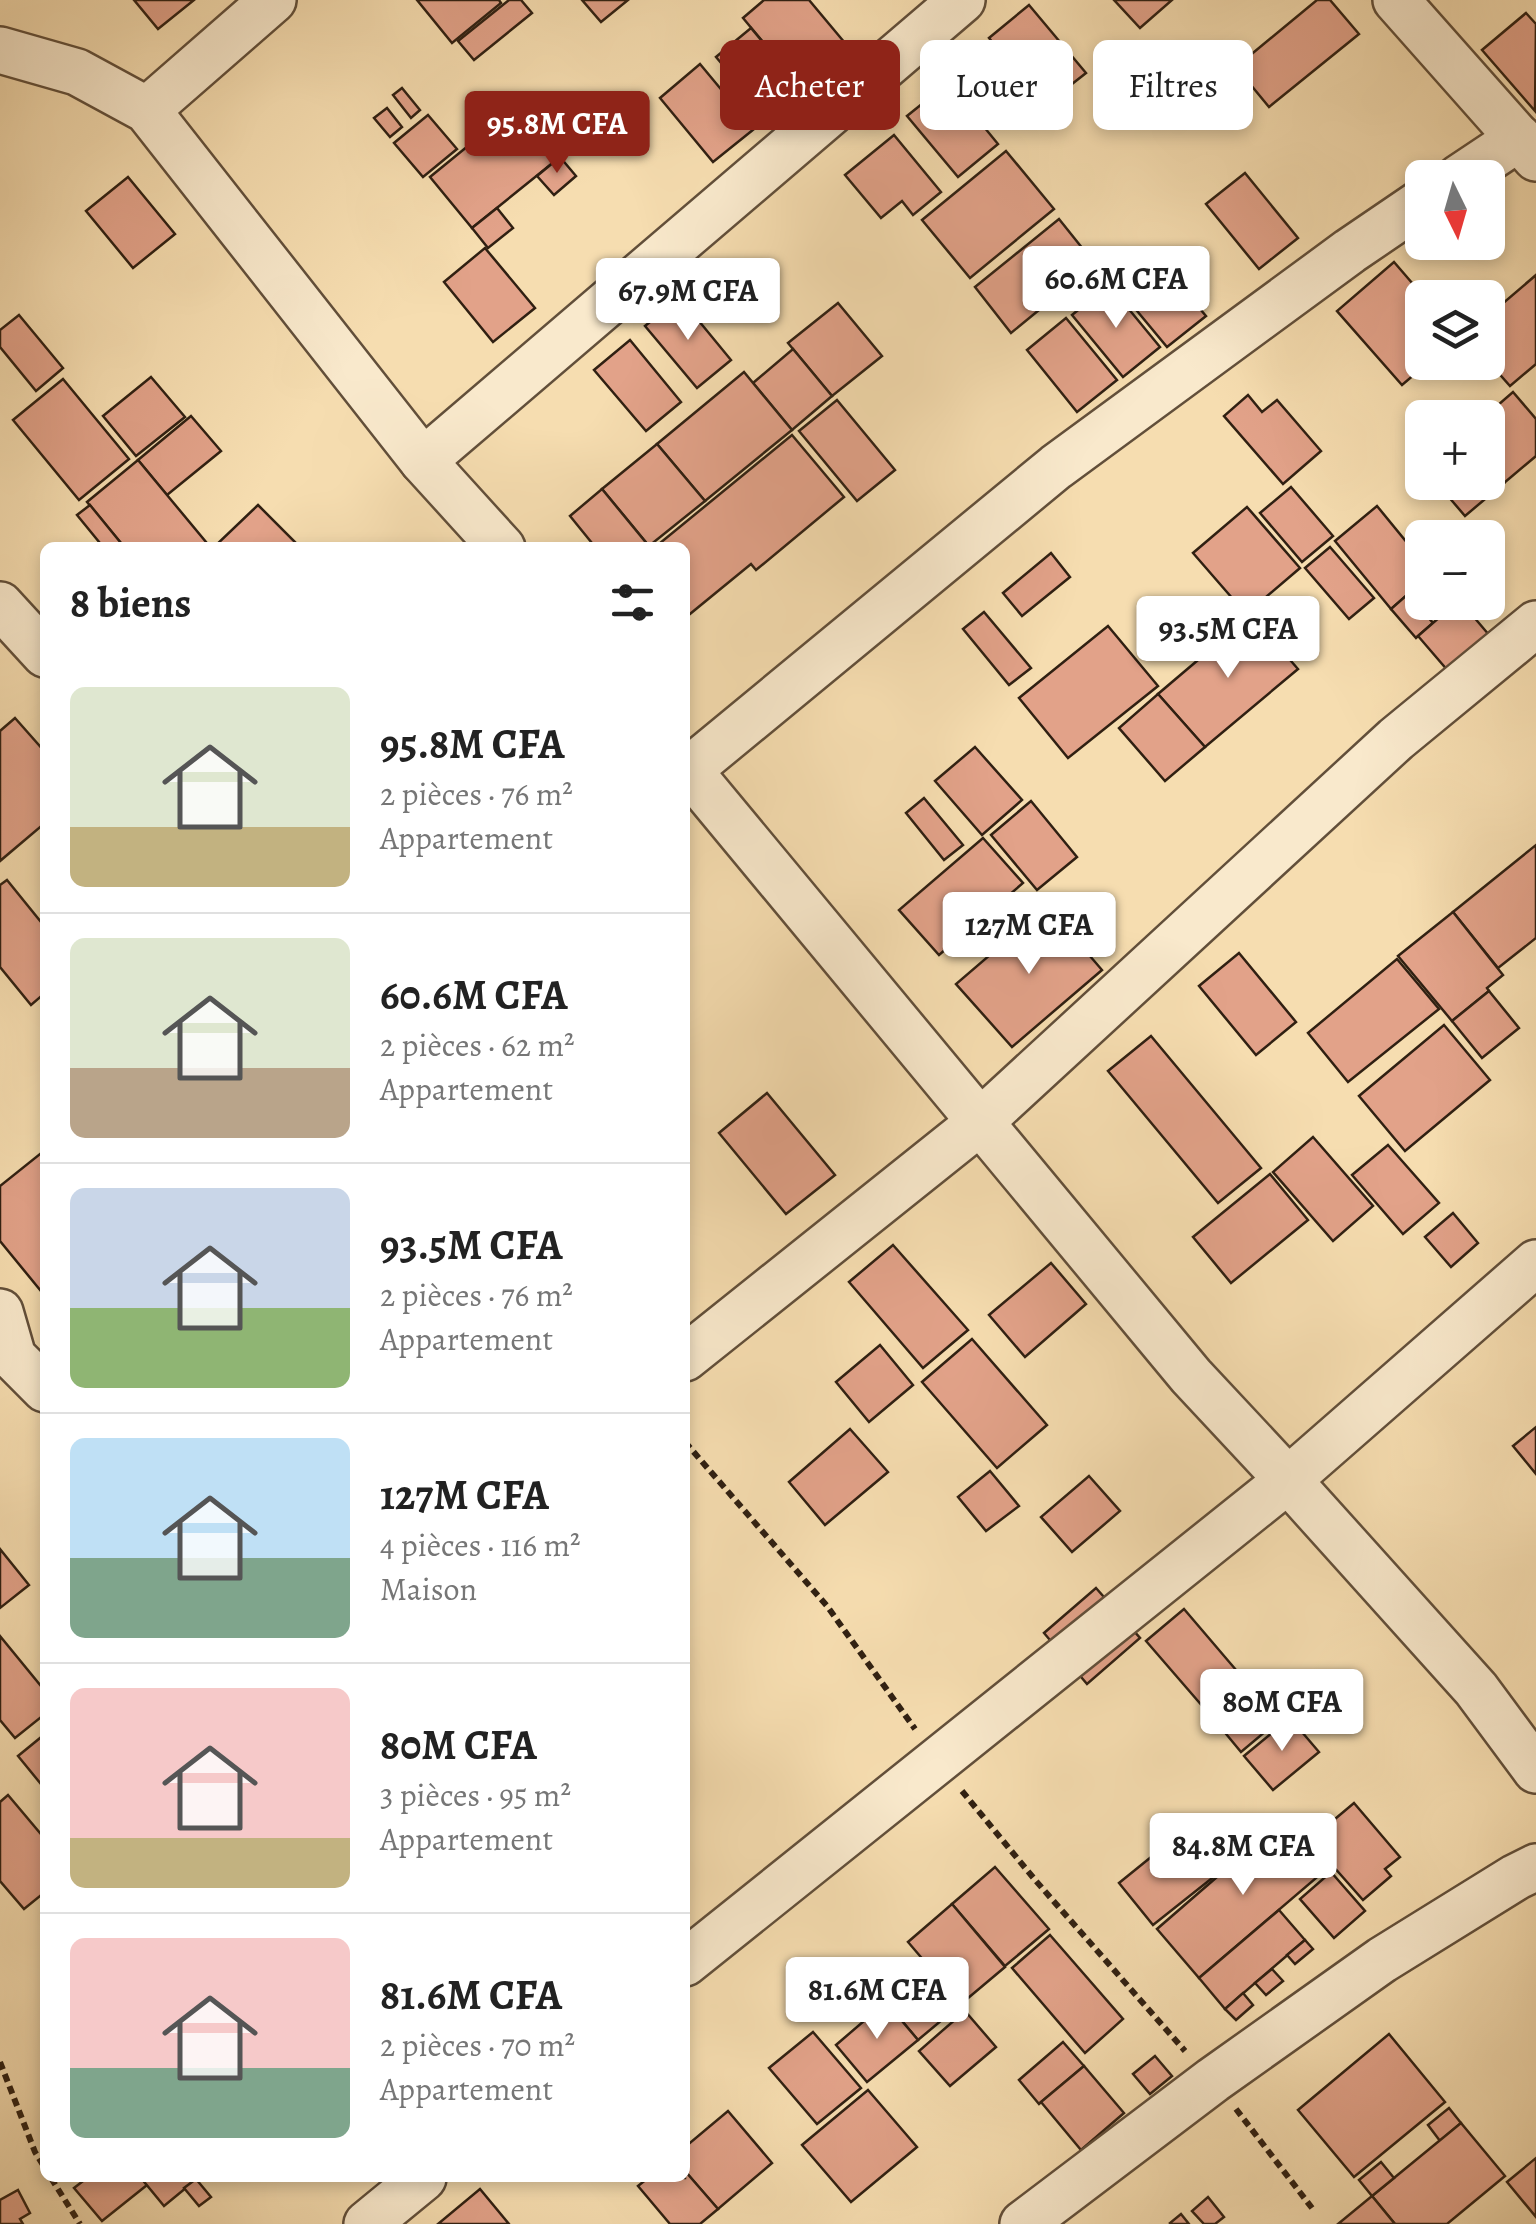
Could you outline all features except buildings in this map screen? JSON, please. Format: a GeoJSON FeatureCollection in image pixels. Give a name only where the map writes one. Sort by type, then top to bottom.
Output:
{"type":"FeatureCollection","features":[{"type":"Feature","properties":{"kind":"street"},"geometry":{"type":"LineString","coordinates":[[147,110],[273,0]]}},
{"type":"Feature","properties":{"kind":"street"},"geometry":{"type":"LineString","coordinates":[[423,461],[962,0]]}},
{"type":"Feature","properties":{"kind":"street"},"geometry":{"type":"LineString","coordinates":[[1396,0],[1527,148],[1500,160]]}},
{"type":"Feature","properties":{"kind":"street"},"geometry":{"type":"LineString","coordinates":[[0,50],[77,72],[147,110],[423,461],[497,542]]}},
{"type":"Feature","properties":{"kind":"street"},"geometry":{"type":"LineString","coordinates":[[690,767],[1056,467],[1405,214]]}},
{"type":"Feature","properties":{"kind":"street"},"geometry":{"type":"LineString","coordinates":[[0,605],[40,649]]}},
{"type":"Feature","properties":{"kind":"street"},"geometry":{"type":"LineString","coordinates":[[690,1354],[980,1124],[1396,739],[1536,624]]}},
{"type":"Feature","properties":{"kind":"street"},"geometry":{"type":"LineString","coordinates":[[690,775],[1191,1376],[1476,1689],[1536,1770]]}},
{"type":"Feature","properties":{"kind":"street"},"geometry":{"type":"LineString","coordinates":[[690,1959],[1288,1480],[1536,1262]]}},
{"type":"Feature","properties":{"kind":"street"},"geometry":{"type":"LineString","coordinates":[[0,1312],[19,1354],[40,1382]]}},
{"type":"Feature","properties":{"kind":"street"},"geometry":{"type":"LineString","coordinates":[[1023,2224],[1213,2080],[1382,1960],[1536,1867]]}},
{"type":"Feature","properties":{"kind":"street"},"geometry":{"type":"LineString","coordinates":[[368,2224],[418,2182]]}},
{"type":"Feature","properties":{"kind":"path"},"geometry":{"type":"LineString","coordinates":[[690,1448],[827,1606],[938,1760],[1036,1881],[1213,2080],[1312,2208]]}},
{"type":"Feature","properties":{"kind":"path"},"geometry":{"type":"LineString","coordinates":[[0,2062],[40,2160]]}},
{"type":"Feature","properties":{"kind":"path"},"geometry":{"type":"LineString","coordinates":[[54,2182],[80,2224]]}}]}
